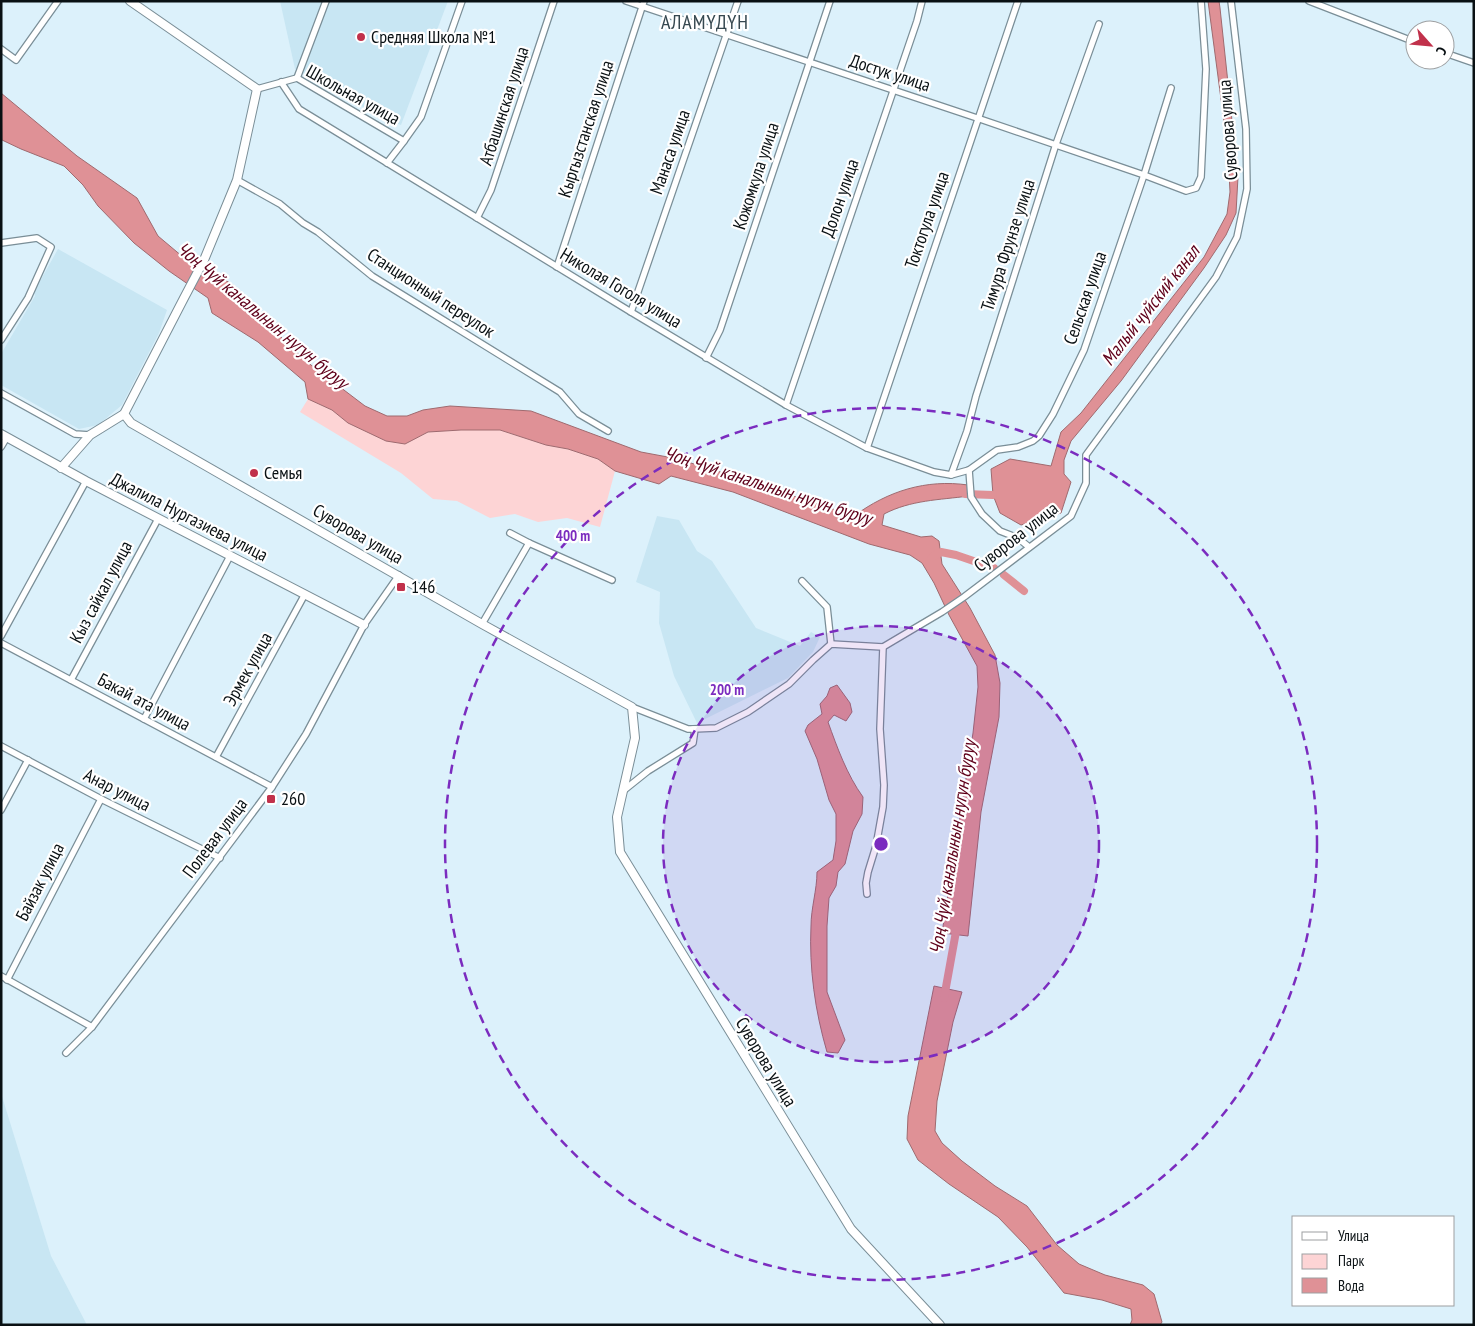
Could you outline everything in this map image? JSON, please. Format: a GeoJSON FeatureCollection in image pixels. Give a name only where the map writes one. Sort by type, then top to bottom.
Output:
{"type":"FeatureCollection","features":[{"type":"Feature","properties":{"kind":"street"},"geometry":{"type":"LineString","coordinates":[[1,49],[16,60],[58,1]]}},
{"type":"Feature","properties":{"kind":"street"},"geometry":{"type":"LineString","coordinates":[[61,468],[90,436],[124,414],[204,260],[237,180],[257,89],[130,1]]}},
{"type":"Feature","properties":{"kind":"street"},"geometry":{"type":"LineString","coordinates":[[297,78],[326,1]]}},
{"type":"Feature","properties":{"kind":"street","name":"Школьная улица"},"geometry":{"type":"LineString","coordinates":[[257,89],[297,78],[404,140],[421,117],[462,1]]}},
{"type":"Feature","properties":{"kind":"street","name":"Атбашинская улица"},"geometry":{"type":"LineString","coordinates":[[477,218],[491,190],[554,1]]}},
{"type":"Feature","properties":{"kind":"street","name":"Достук улица"},"geometry":{"type":"LineString","coordinates":[[626,1],[643,4],[726,35],[1056,144],[1186,191],[1196,188],[1201,177],[1206,69],[1201,1]]}},
{"type":"Feature","properties":{"kind":"street","name":"Манаса улица"},"geometry":{"type":"LineString","coordinates":[[631,312],[738,1]]}},
{"type":"Feature","properties":{"kind":"street","name":"Кожомкула улица"},"geometry":{"type":"LineString","coordinates":[[706,358],[720,330],[830,1]]}},
{"type":"Feature","properties":{"kind":"street","name":"Долон улица"},"geometry":{"type":"LineString","coordinates":[[786,405],[917,21],[922,1]]}},
{"type":"Feature","properties":{"kind":"street","name":"Токтогула улица"},"geometry":{"type":"LineString","coordinates":[[867,448],[1018,1]]}},
{"type":"Feature","properties":{"kind":"street","name":"Суворова улица"},"geometry":{"type":"LineString","coordinates":[[883,647],[942,612],[1071,516],[1086,483],[1086,455],[1216,278],[1237,237],[1247,189],[1246,129],[1231,1]]}},
{"type":"Feature","properties":{"kind":"street"},"geometry":{"type":"LineString","coordinates":[[1309,1],[1405,38]]}},
{"type":"Feature","properties":{"kind":"street","name":"Кыргызстанская улица"},"geometry":{"type":"LineString","coordinates":[[557,267],[643,4]]}},
{"type":"Feature","properties":{"kind":"street","name":"Тимура Фрунзе улица"},"geometry":{"type":"LineString","coordinates":[[951,475],[967,431],[976,396],[1056,144],[1099,24]]}},
{"type":"Feature","properties":{"kind":"street"},"geometry":{"type":"LineString","coordinates":[[1455,56],[1474,63]]}},
{"type":"Feature","properties":{"kind":"street","name":"Николая Гоголя улица"},"geometry":{"type":"LineString","coordinates":[[281,82],[300,110],[786,405],[867,448],[934,472],[951,475],[969,470]]}},
{"type":"Feature","properties":{"kind":"street","name":"Сельская улица"},"geometry":{"type":"LineString","coordinates":[[969,470],[997,450],[1018,447],[1033,441],[1045,427],[1084,350],[1144,175],[1171,88]]}},
{"type":"Feature","properties":{"kind":"street"},"geometry":{"type":"LineString","coordinates":[[387,163],[404,140]]}},
{"type":"Feature","properties":{"kind":"street","name":"Станционный переулок"},"geometry":{"type":"LineString","coordinates":[[237,180],[280,204],[372,276],[560,392],[579,414],[608,431]]}},
{"type":"Feature","properties":{"kind":"street"},"geometry":{"type":"LineString","coordinates":[[1,244],[37,238],[51,247],[28,298],[1,340]]}},
{"type":"Feature","properties":{"kind":"street"},"geometry":{"type":"LineString","coordinates":[[1,393],[75,434],[90,436]]}},
{"type":"Feature","properties":{"kind":"street","name":"Суворова улица"},"geometry":{"type":"LineString","coordinates":[[124,414],[131,423],[482,624],[632,707],[688,729],[716,728],[748,712],[789,684],[831,644]]}},
{"type":"Feature","properties":{"kind":"street"},"geometry":{"type":"LineString","coordinates":[[1,447],[4,435]]}},
{"type":"Feature","properties":{"kind":"street","name":"Джалила Нургазиева улица"},"geometry":{"type":"LineString","coordinates":[[4,435],[86,482],[364,625]]}},
{"type":"Feature","properties":{"kind":"street"},"geometry":{"type":"LineString","coordinates":[[969,470],[971,497],[982,514],[1000,530],[1018,538],[1029,547]]}},
{"type":"Feature","properties":{"kind":"street"},"geometry":{"type":"LineString","coordinates":[[1,636],[86,482]]}},
{"type":"Feature","properties":{"kind":"street","name":"Кыз сайкал улица"},"geometry":{"type":"LineString","coordinates":[[71,680],[158,518]]}},
{"type":"Feature","properties":{"kind":"street"},"geometry":{"type":"LineString","coordinates":[[510,533],[612,580]]}},
{"type":"Feature","properties":{"kind":"street"},"geometry":{"type":"LineString","coordinates":[[482,624],[529,543]]}},
{"type":"Feature","properties":{"kind":"street"},"geometry":{"type":"LineString","coordinates":[[144,719],[230,556]]}},
{"type":"Feature","properties":{"kind":"street","name":"Полевая улица"},"geometry":{"type":"LineString","coordinates":[[66,1053],[92,1027],[272,787],[306,734],[364,625],[399,575]]}},
{"type":"Feature","properties":{"kind":"street"},"geometry":{"type":"LineString","coordinates":[[802,581],[826,607],[831,644],[883,647],[880,729],[884,785],[883,807],[876,846],[867,878],[867,894]]}},
{"type":"Feature","properties":{"kind":"street","name":"Эрмек улица"},"geometry":{"type":"LineString","coordinates":[[216,757],[306,594]]}},
{"type":"Feature","properties":{"kind":"street","name":"Бакай ата улица"},"geometry":{"type":"LineString","coordinates":[[1,643],[272,787]]}},
{"type":"Feature","properties":{"kind":"street","name":"Суворова улица"},"geometry":{"type":"LineString","coordinates":[[632,707],[635,738],[617,817],[620,852],[851,1229],[940,1325]]}},
{"type":"Feature","properties":{"kind":"street"},"geometry":{"type":"LineString","coordinates":[[623,791],[648,771],[693,743],[694,729]]}},
{"type":"Feature","properties":{"kind":"street","name":"Анар улица"},"geometry":{"type":"LineString","coordinates":[[1,746],[100,799],[220,858]]}},
{"type":"Feature","properties":{"kind":"street"},"geometry":{"type":"LineString","coordinates":[[1,810],[28,760]]}},
{"type":"Feature","properties":{"kind":"street","name":"Байзак улица"},"geometry":{"type":"LineString","coordinates":[[4,978],[100,799]]}},
{"type":"Feature","properties":{"kind":"street"},"geometry":{"type":"LineString","coordinates":[[4,978],[92,1027]]}},
{"type":"Feature","properties":{"kind":"shaded area","name":"Средняя Школа №1"},"geometry":{"type":"Polygon","coordinates":[[[280,1],[448,1],[401,125],[383,118],[295,69],[280,1]]]}},
{"type":"Feature","properties":{"kind":"shaded area"},"geometry":{"type":"Polygon","coordinates":[[[58,249],[167,310],[159,333],[122,405],[98,425],[79,429],[1,385],[1,354],[35,296],[34,292],[58,249]]]}},
{"type":"Feature","properties":{"kind":"shaded area"},"geometry":{"type":"Polygon","coordinates":[[[657,516],[679,520],[697,551],[712,561],[756,628],[800,646],[811,632],[820,637],[813,652],[788,678],[697,723],[674,676],[659,623],[660,592],[636,582],[657,516]]]}},
{"type":"Feature","properties":{"kind":"shaded area"},"geometry":{"type":"Polygon","coordinates":[[[1,1093],[51,1256],[87,1325],[1,1325],[1,1093]]]}},
{"type":"Feature","properties":{"kind":"green space"},"geometry":{"type":"Polygon","coordinates":[[[308,399],[332,410],[348,423],[386,441],[405,444],[428,432],[500,430],[598,459],[615,471],[600,527],[567,518],[538,522],[515,514],[490,518],[457,501],[433,499],[401,473],[300,412],[308,399]]]}},
{"type":"Feature","properties":{"kind":"water"},"geometry":{"type":"Polygon","coordinates":[[[1208,1],[1219,1],[1220,8],[1238,177],[1236,213],[1226,235],[1204,268],[1121,381],[1071,441],[1064,460],[1064,474],[1071,482],[1061,513],[1021,525],[1000,513],[993,495],[991,469],[1010,459],[1051,466],[1061,432],[1081,413],[1204,257],[1227,214],[1230,192],[1228,152],[1208,1]]]}},
{"type":"Feature","properties":{"kind":"water"},"geometry":{"type":"Polygon","coordinates":[[[1,93],[77,156],[137,198],[158,236],[208,278],[219,277],[232,284],[252,302],[286,343],[311,365],[365,406],[387,416],[407,416],[423,410],[450,406],[531,411],[641,452],[705,467],[854,516],[880,500],[908,489],[937,484],[968,485],[969,496],[925,501],[894,509],[884,514],[882,525],[921,537],[932,536],[939,541],[942,564],[970,608],[995,655],[1000,683],[999,717],[981,812],[968,936],[942,933],[973,733],[978,687],[977,666],[922,563],[910,555],[869,544],[733,492],[671,476],[659,484],[615,471],[598,459],[500,430],[428,432],[405,444],[386,441],[348,423],[332,410],[308,399],[305,382],[258,342],[212,313],[208,298],[169,271],[134,243],[98,206],[83,185],[64,166],[2,140],[1,93]]]}},
{"type":"Feature","properties":{"kind":"water"},"geometry":{"type":"Polygon","coordinates":[[[837,685],[850,703],[852,712],[846,721],[834,715],[828,722],[847,770],[863,797],[862,814],[853,831],[845,864],[838,872],[836,886],[829,898],[827,992],[845,1040],[838,1053],[827,1052],[816,1005],[811,958],[811,919],[817,872],[833,860],[836,841],[836,814],[829,800],[817,759],[805,731],[808,725],[822,714],[820,704],[827,696],[830,688],[837,685]]]}},
{"type":"Feature","properties":{"kind":"water"},"geometry":{"type":"Polygon","coordinates":[[[934,986],[962,992],[953,1022],[937,1101],[935,1131],[942,1143],[995,1186],[1027,1206],[1057,1245],[1079,1264],[1105,1275],[1143,1285],[1154,1294],[1162,1322],[1160,1325],[1130,1325],[1132,1320],[1131,1309],[1102,1300],[1064,1293],[1027,1247],[998,1217],[949,1184],[918,1160],[907,1139],[908,1116],[934,986]]]}},
{"type":"Feature","properties":{"kind":"waterway"},"geometry":{"type":"LineString","coordinates":[[965,494],[993,495]]}},
{"type":"Feature","properties":{"kind":"waterway"},"geometry":{"type":"LineString","coordinates":[[932,557],[941,552],[994,568]]}},
{"type":"Feature","properties":{"kind":"waterway"},"geometry":{"type":"LineString","coordinates":[[1004,575],[1024,591]]}},
{"type":"Feature","properties":{"kind":"waterway","name":"Чоң Чүй каналынын нугун буруу"},"geometry":{"type":"LineString","coordinates":[[944,998],[957,926]]}},
{"type":"Feature","properties":{"kind":"place","name":"Средняя Школа №1"},"geometry":{"type":"Point","coordinates":[361,37]}},
{"type":"Feature","properties":{"kind":"place","name":"Семья"},"geometry":{"type":"Point","coordinates":[254,473]}},
{"type":"Feature","properties":{"kind":"place","name":"146"},"geometry":{"type":"Point","coordinates":[401,587]}},
{"type":"Feature","properties":{"kind":"place","name":"260"},"geometry":{"type":"Point","coordinates":[271,799]}},
{"type":"Feature","properties":{"kind":"district","name":"АЛАМҮДҮН"},"geometry":{"type":"Point","coordinates":[705,22]}},
{"type":"Feature","properties":{"kind":"water label","name":"Малый чуйский канал"},"geometry":{"type":"Point","coordinates":[1150,305]}}]}
